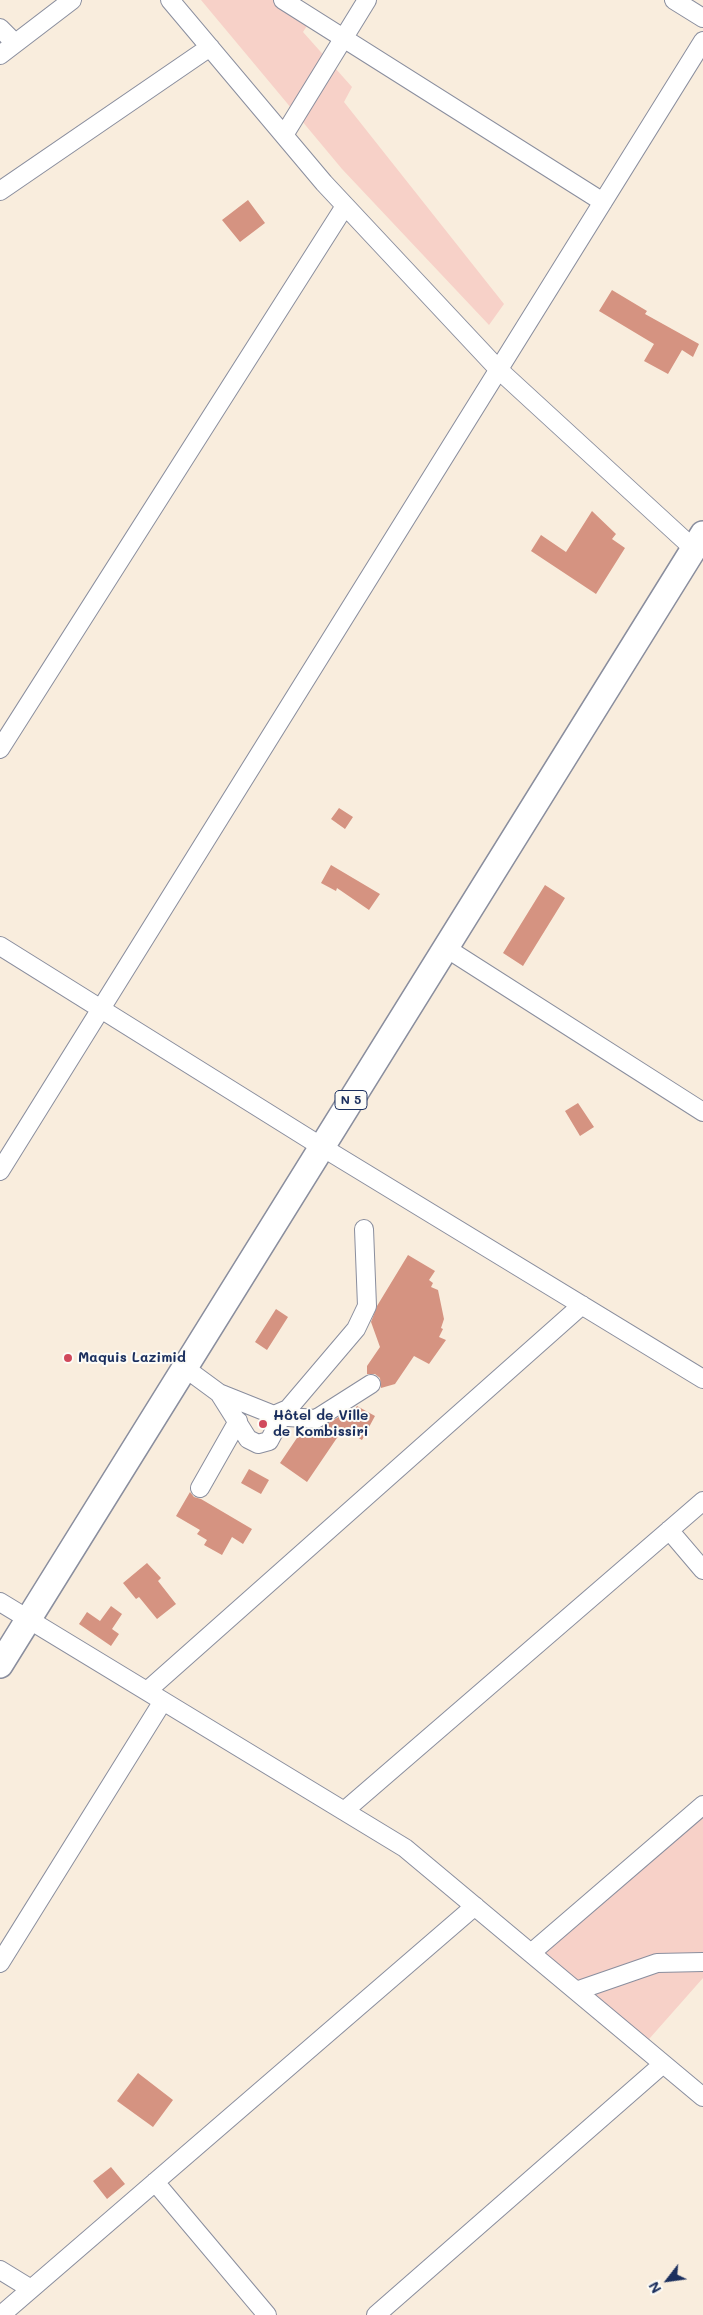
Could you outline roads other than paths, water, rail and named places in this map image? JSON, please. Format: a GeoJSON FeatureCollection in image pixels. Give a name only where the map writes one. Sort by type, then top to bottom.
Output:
{"type":"FeatureCollection","features":[{"type":"Feature","properties":{"kind":"highway","name":"N 5"},"geometry":{"type":"LineString","coordinates":[[0,1665],[698,542]]}},
{"type":"Feature","properties":{"kind":"street"},"geometry":{"type":"LineString","coordinates":[[0,55],[72,0]]}},
{"type":"Feature","properties":{"kind":"street"},"geometry":{"type":"LineString","coordinates":[[170,0],[345,206],[499,370],[698,542]]}},
{"type":"Feature","properties":{"kind":"street"},"geometry":{"type":"LineString","coordinates":[[283,0],[603,202]]}},
{"type":"Feature","properties":{"kind":"street"},"geometry":{"type":"LineString","coordinates":[[284,135],[366,0]]}},
{"type":"Feature","properties":{"kind":"street"},"geometry":{"type":"LineString","coordinates":[[674,0],[703,18]]}},
{"type":"Feature","properties":{"kind":"street"},"geometry":{"type":"LineString","coordinates":[[0,28],[15,44]]}},
{"type":"Feature","properties":{"kind":"street"},"geometry":{"type":"LineString","coordinates":[[0,1170],[703,42]]}},
{"type":"Feature","properties":{"kind":"street"},"geometry":{"type":"LineString","coordinates":[[5,182],[210,46]]}},
{"type":"Feature","properties":{"kind":"street"},"geometry":{"type":"LineString","coordinates":[[0,749],[345,206]]}},
{"type":"Feature","properties":{"kind":"street"},"geometry":{"type":"LineString","coordinates":[[0,946],[322,1147],[703,1379]]}},
{"type":"Feature","properties":{"kind":"street"},"geometry":{"type":"LineString","coordinates":[[446,948],[703,1112]]}},
{"type":"Feature","properties":{"kind":"street"},"geometry":{"type":"LineString","coordinates":[[274,1416],[288,1409],[356,1328],[367,1306],[364,1229]]}},
{"type":"Feature","properties":{"kind":"street"},"geometry":{"type":"LineString","coordinates":[[147,1691],[582,1305]]}},
{"type":"Feature","properties":{"kind":"street"},"geometry":{"type":"LineString","coordinates":[[185,1368],[219,1393],[274,1416],[316,1419],[371,1384]]}},
{"type":"Feature","properties":{"kind":"street"},"geometry":{"type":"LineString","coordinates":[[219,1393],[248,1439],[258,1444],[269,1441],[276,1431],[278,1424],[274,1416]]}},
{"type":"Feature","properties":{"kind":"street"},"geometry":{"type":"LineString","coordinates":[[200,1488],[238,1421]]}},
{"type":"Feature","properties":{"kind":"street"},"geometry":{"type":"LineString","coordinates":[[344,1811],[703,1501]]}},
{"type":"Feature","properties":{"kind":"street"},"geometry":{"type":"LineString","coordinates":[[669,1530],[703,1570]]}},
{"type":"Feature","properties":{"kind":"street"},"geometry":{"type":"LineString","coordinates":[[0,1602],[405,1848],[703,2098]]}},
{"type":"Feature","properties":{"kind":"street"},"geometry":{"type":"LineString","coordinates":[[0,1963],[163,1701]]}},
{"type":"Feature","properties":{"kind":"street"},"geometry":{"type":"LineString","coordinates":[[531,1953],[703,1805]]}},
{"type":"Feature","properties":{"kind":"street"},"geometry":{"type":"LineString","coordinates":[[1,2315],[475,1906]]}},
{"type":"Feature","properties":{"kind":"street"},"geometry":{"type":"LineString","coordinates":[[576,1991],[657,1963],[703,1962]]}},
{"type":"Feature","properties":{"kind":"street"},"geometry":{"type":"LineString","coordinates":[[376,2315],[663,2064]]}},
{"type":"Feature","properties":{"kind":"street"},"geometry":{"type":"LineString","coordinates":[[155,2182],[267,2315]]}},
{"type":"Feature","properties":{"kind":"street"},"geometry":{"type":"LineString","coordinates":[[0,2270],[31,2289]]}},
{"type":"Feature","properties":{"kind":"place","name":"Maquis Lazimid"},"geometry":{"type":"Point","coordinates":[68,1358]}},
{"type":"Feature","properties":{"kind":"place","name":"Hôtel de Ville de Kombissiri"},"geometry":{"type":"Point","coordinates":[263,1424]}}]}
